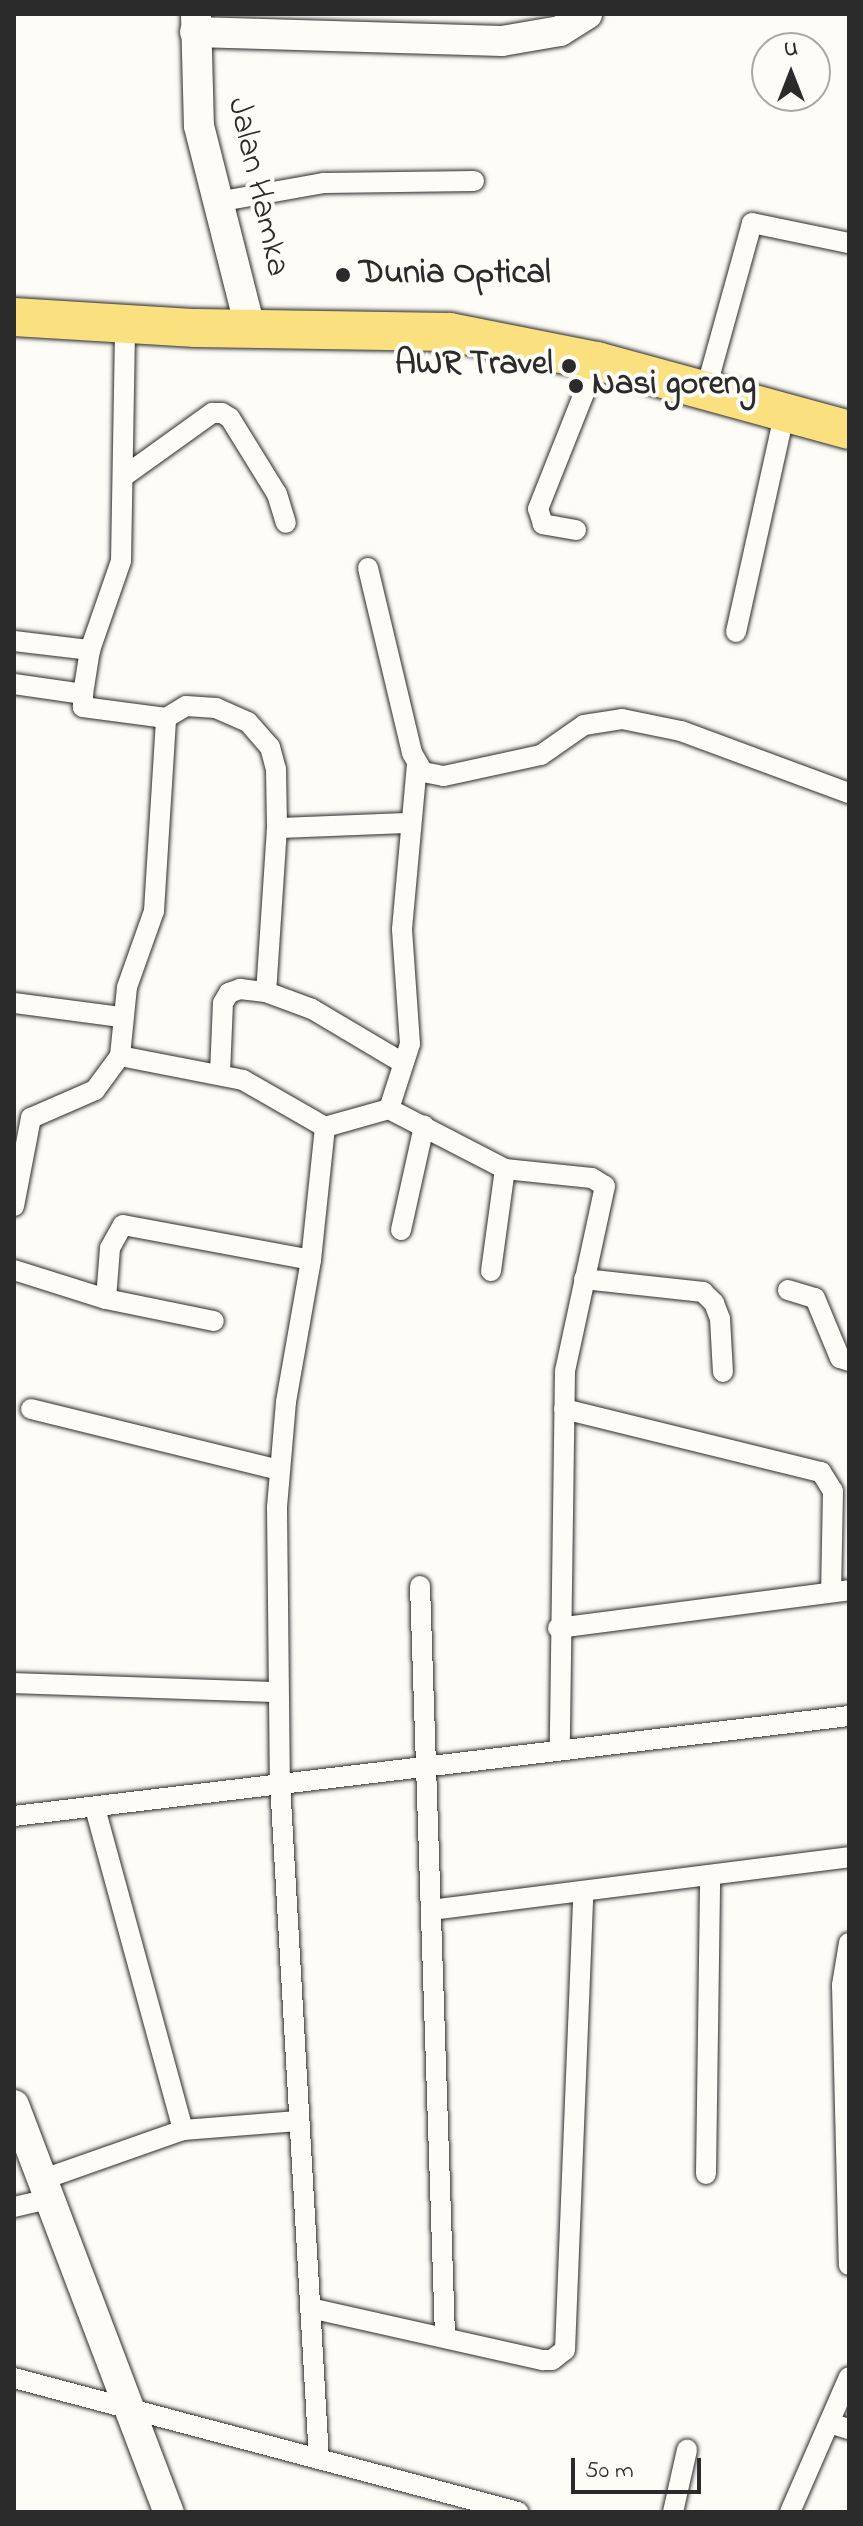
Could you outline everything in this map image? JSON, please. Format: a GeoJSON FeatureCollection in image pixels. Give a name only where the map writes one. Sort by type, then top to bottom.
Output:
{"type":"FeatureCollection","features":[{"type":"Feature","properties":{"kind":"highway"},"geometry":{"type":"LineString","coordinates":[[14,317],[125,325],[450,332],[597,361],[849,430]]}},
{"type":"Feature","properties":{"kind":"street"},"geometry":{"type":"LineString","coordinates":[[195,23],[502,41],[560,31],[587,14]]}},
{"type":"Feature","properties":{"kind":"street","name":"Jalan Hamka"},"geometry":{"type":"LineString","coordinates":[[195,23],[199,126],[250,327]]}},
{"type":"Feature","properties":{"kind":"street"},"geometry":{"type":"LineString","coordinates":[[217,202],[324,183],[474,181]]}},
{"type":"Feature","properties":{"kind":"street"},"geometry":{"type":"LineString","coordinates":[[706,389],[752,223],[849,243]]}},
{"type":"Feature","properties":{"kind":"street"},"geometry":{"type":"LineString","coordinates":[[125,325],[121,561],[90,650],[83,707],[166,718],[186,706],[216,708],[248,722],[262,735],[276,769],[277,828],[266,992]]}},
{"type":"Feature","properties":{"kind":"street"},"geometry":{"type":"LineString","coordinates":[[576,530],[543,524],[538,509],[597,361]]}},
{"type":"Feature","properties":{"kind":"street"},"geometry":{"type":"LineString","coordinates":[[736,632],[785,411]]}},
{"type":"Feature","properties":{"kind":"street"},"geometry":{"type":"LineString","coordinates":[[123,477],[212,413],[222,413],[230,418],[277,494],[286,523]]}},
{"type":"Feature","properties":{"kind":"street"},"geometry":{"type":"LineString","coordinates":[[368,568],[417,765],[409,823],[402,929],[410,1044],[389,1109]]}},
{"type":"Feature","properties":{"kind":"street"},"geometry":{"type":"LineString","coordinates":[[14,641],[90,650]]}},
{"type":"Feature","properties":{"kind":"street"},"geometry":{"type":"LineString","coordinates":[[14,684],[83,694]]}},
{"type":"Feature","properties":{"kind":"street"},"geometry":{"type":"LineString","coordinates":[[15,1194],[31,1118],[95,1090],[120,1056],[120,1017],[154,911],[166,718]]}},
{"type":"Feature","properties":{"kind":"street"},"geometry":{"type":"LineString","coordinates":[[417,765],[423,772],[444,776],[541,755],[584,725],[622,719],[681,731],[849,793]]}},
{"type":"Feature","properties":{"kind":"street"},"geometry":{"type":"LineString","coordinates":[[277,828],[409,823]]}},
{"type":"Feature","properties":{"kind":"street"},"geometry":{"type":"LineString","coordinates":[[220,1074],[223,1003],[229,993],[266,992],[312,1009],[403,1063]]}},
{"type":"Feature","properties":{"kind":"street"},"geometry":{"type":"LineString","coordinates":[[14,1003],[120,1017]]}},
{"type":"Feature","properties":{"kind":"street"},"geometry":{"type":"LineString","coordinates":[[120,1056],[220,1074],[278,1098],[325,1127],[389,1109],[505,1169],[602,1182],[605,1192],[584,1279],[564,1409],[558,1628],[560,1748]]}},
{"type":"Feature","properties":{"kind":"street"},"geometry":{"type":"LineString","coordinates":[[401,1230],[424,1126]]}},
{"type":"Feature","properties":{"kind":"street"},"geometry":{"type":"LineString","coordinates":[[319,2459],[280,1783],[279,1470],[311,1260],[325,1127]]}},
{"type":"Feature","properties":{"kind":"street"},"geometry":{"type":"LineString","coordinates":[[491,1271],[505,1169]]}},
{"type":"Feature","properties":{"kind":"street"},"geometry":{"type":"LineString","coordinates":[[106,1299],[110,1248],[123,1225],[311,1260]]}},
{"type":"Feature","properties":{"kind":"street"},"geometry":{"type":"LineString","coordinates":[[14,1270],[106,1299],[214,1321]]}},
{"type":"Feature","properties":{"kind":"street"},"geometry":{"type":"LineString","coordinates":[[584,1279],[703,1292],[714,1303],[720,1319],[723,1372]]}},
{"type":"Feature","properties":{"kind":"street"},"geometry":{"type":"LineString","coordinates":[[788,1290],[815,1298],[840,1358],[849,1361]]}},
{"type":"Feature","properties":{"kind":"street"},"geometry":{"type":"LineString","coordinates":[[31,1409],[279,1470]]}},
{"type":"Feature","properties":{"kind":"street"},"geometry":{"type":"LineString","coordinates":[[558,1628],[840,1591],[833,1491],[821,1472],[564,1409]]}},
{"type":"Feature","properties":{"kind":"street"},"geometry":{"type":"LineString","coordinates":[[420,1586],[445,2336]]}},
{"type":"Feature","properties":{"kind":"street"},"geometry":{"type":"LineString","coordinates":[[14,1683],[278,1692]]}},
{"type":"Feature","properties":{"kind":"street"},"geometry":{"type":"LineString","coordinates":[[14,1816],[95,1808],[425,1763],[849,1716]]}},
{"type":"Feature","properties":{"kind":"street"},"geometry":{"type":"LineString","coordinates":[[95,1808],[183,2130]]}},
{"type":"Feature","properties":{"kind":"street"},"geometry":{"type":"LineString","coordinates":[[431,1910],[583,1895],[849,1857]]}},
{"type":"Feature","properties":{"kind":"street"},"geometry":{"type":"LineString","coordinates":[[706,2174],[710,1875]]}},
{"type":"Feature","properties":{"kind":"street"},"geometry":{"type":"LineString","coordinates":[[310,2308],[543,2360],[552,2360],[565,2350],[583,1895]]}},
{"type":"Feature","properties":{"kind":"street"},"geometry":{"type":"LineString","coordinates":[[849,1943],[846,1985],[849,2265]]}},
{"type":"Feature","properties":{"kind":"street"},"geometry":{"type":"LineString","coordinates":[[15,2111],[169,2512]]}},
{"type":"Feature","properties":{"kind":"street"},"geometry":{"type":"LineString","coordinates":[[14,2207],[45,2189],[183,2130],[298,2121]]}},
{"type":"Feature","properties":{"kind":"street"},"geometry":{"type":"LineString","coordinates":[[790,2512],[839,2426],[849,2377]]}},
{"type":"Feature","properties":{"kind":"street"},"geometry":{"type":"LineString","coordinates":[[14,2378],[518,2512]]}},
{"type":"Feature","properties":{"kind":"street"},"geometry":{"type":"LineString","coordinates":[[673,2512],[687,2450]]}},
{"type":"Feature","properties":{"kind":"place","name":"Dunia Optical"},"geometry":{"type":"Point","coordinates":[343,275]}},
{"type":"Feature","properties":{"kind":"place","name":"AWR Travel"},"geometry":{"type":"Point","coordinates":[569,366]}},
{"type":"Feature","properties":{"kind":"place","name":"Nasi goreng"},"geometry":{"type":"Point","coordinates":[576,386]}}]}
